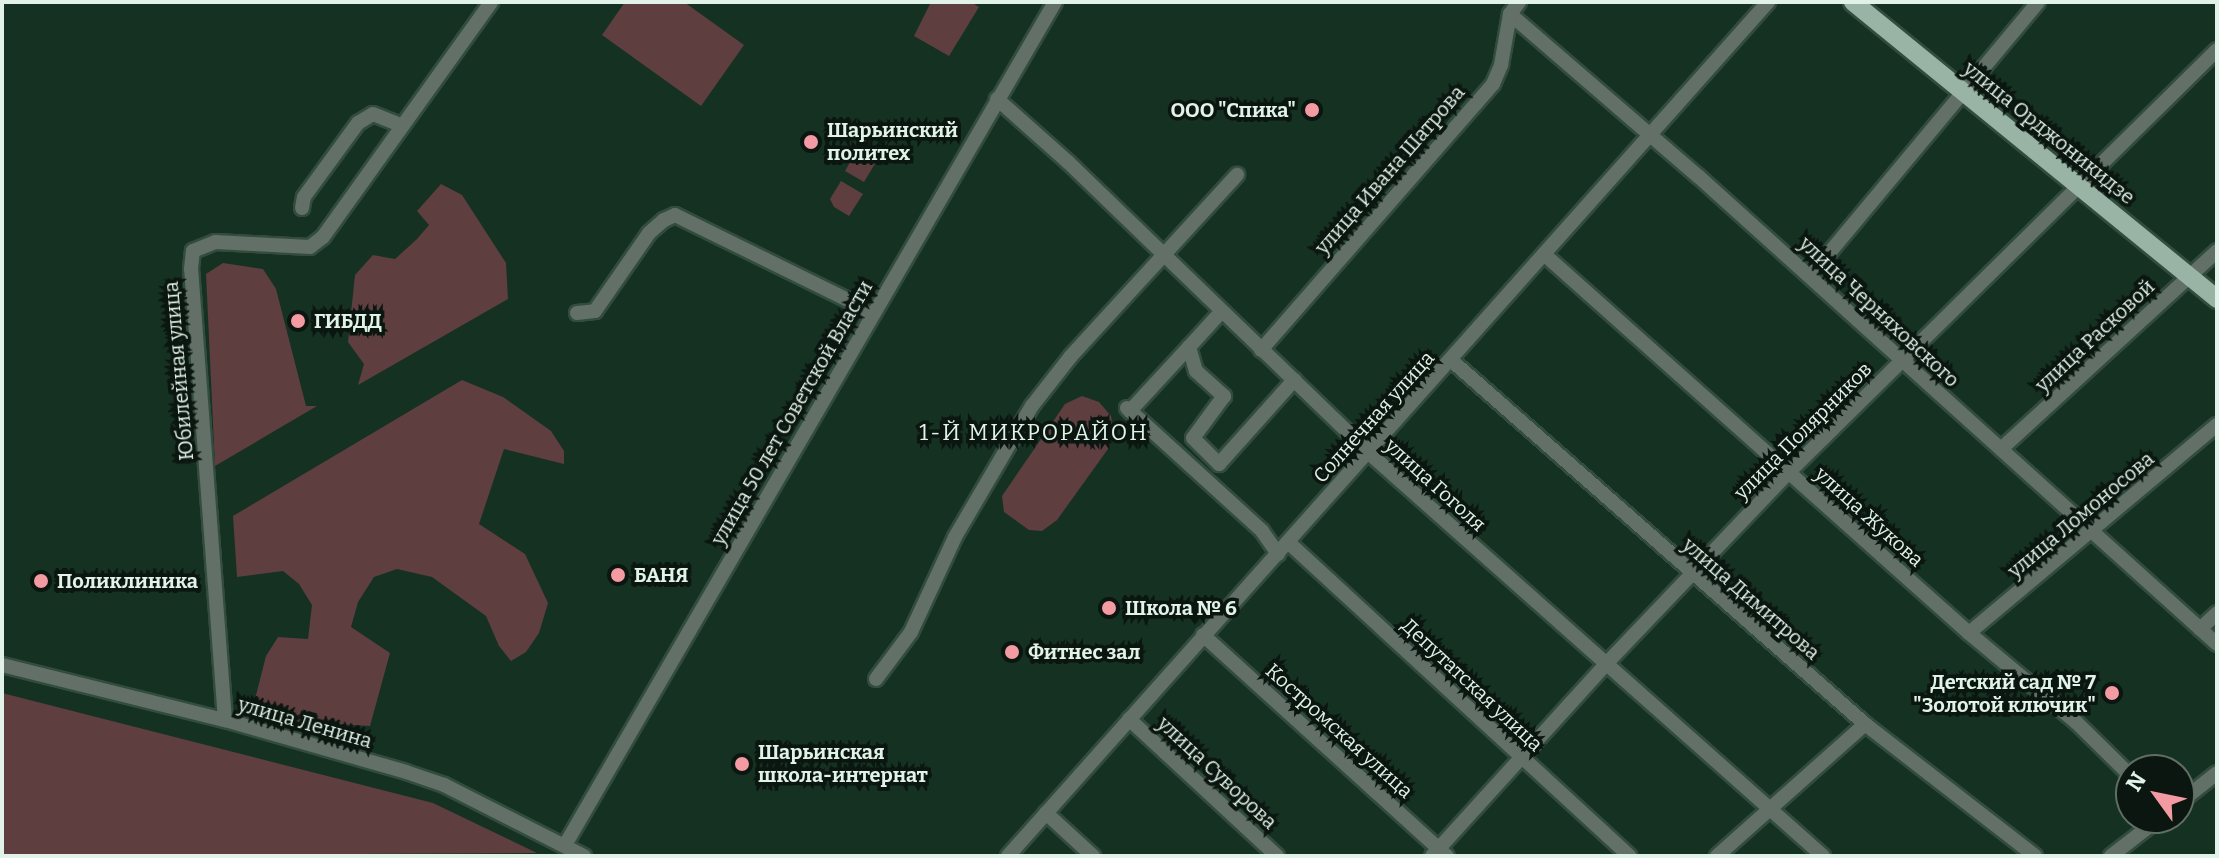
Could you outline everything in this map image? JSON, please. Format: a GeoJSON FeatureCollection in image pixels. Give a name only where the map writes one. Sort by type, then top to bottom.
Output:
{"type":"FeatureCollection","features":[{"type":"Feature","properties":{"kind":"main road","name":"улица Орджоникидзе"},"geometry":{"type":"LineString","coordinates":[[1853,2],[2217,299]]}},
{"type":"Feature","properties":{"kind":"street","name":"Юбилейная улица"},"geometry":{"type":"LineString","coordinates":[[225,720],[191,269],[193,251],[200,245],[215,242],[310,247],[323,237],[490,2]]}},
{"type":"Feature","properties":{"kind":"street","name":"улица 50 лет Советской Власти"},"geometry":{"type":"LineString","coordinates":[[565,845],[1055,2]]}},
{"type":"Feature","properties":{"kind":"street","name":"Солнечная улица"},"geometry":{"type":"LineString","coordinates":[[1008,856],[1768,2]]}},
{"type":"Feature","properties":{"kind":"street"},"geometry":{"type":"LineString","coordinates":[[1810,276],[2038,2]]}},
{"type":"Feature","properties":{"kind":"street","name":"улица Черняховского"},"geometry":{"type":"LineString","coordinates":[[1514,8],[1651,137],[1810,276],[2217,644]]}},
{"type":"Feature","properties":{"kind":"street","name":"улица Ивана Шатрова"},"geometry":{"type":"LineString","coordinates":[[1261,350],[1493,84],[1501,65],[1514,8]]}},
{"type":"Feature","properties":{"kind":"street","name":"улица Полярников"},"geometry":{"type":"LineString","coordinates":[[1439,854],[1521,757],[1691,573],[1789,472],[2217,50]]}},
{"type":"Feature","properties":{"kind":"street","name":"улица Гоголя"},"geometry":{"type":"LineString","coordinates":[[997,99],[1068,162],[1369,453],[1823,856]]}},
{"type":"Feature","properties":{"kind":"street"},"geometry":{"type":"LineString","coordinates":[[302,208],[304,197],[358,123],[373,114],[402,126]]}},
{"type":"Feature","properties":{"kind":"street"},"geometry":{"type":"LineString","coordinates":[[876,679],[911,632],[955,537],[1032,406],[1071,356],[1237,175]]}},
{"type":"Feature","properties":{"kind":"street"},"geometry":{"type":"LineString","coordinates":[[577,313],[595,311],[649,233],[675,215],[858,305],[870,316]]}},
{"type":"Feature","properties":{"kind":"street","name":"улица Расковой"},"geometry":{"type":"LineString","coordinates":[[2001,449],[2217,251]]}},
{"type":"Feature","properties":{"kind":"street","name":"улица Жукова"},"geometry":{"type":"LineString","coordinates":[[1545,255],[1969,633],[2076,722],[2115,760]]}},
{"type":"Feature","properties":{"kind":"street"},"geometry":{"type":"LineString","coordinates":[[1221,312],[1189,347],[1196,371],[1224,396],[1193,438],[1219,464],[1294,380]]}},
{"type":"Feature","properties":{"kind":"street","name":"Депутатская улица"},"geometry":{"type":"LineString","coordinates":[[1189,347],[1128,410],[1629,856]]}},
{"type":"Feature","properties":{"kind":"street","name":"улица Димитрова"},"geometry":{"type":"LineString","coordinates":[[1451,360],[1865,724],[2035,856]]}},
{"type":"Feature","properties":{"kind":"street","name":"улица Ломоносова"},"geometry":{"type":"LineString","coordinates":[[1969,633],[2217,425]]}},
{"type":"Feature","properties":{"kind":"street"},"geometry":{"type":"LineString","coordinates":[[2200,629],[2217,613]]}},
{"type":"Feature","properties":{"kind":"street","name":"Костромская улица"},"geometry":{"type":"LineString","coordinates":[[1203,635],[1439,854]]}},
{"type":"Feature","properties":{"kind":"street","name":"улица Ленина"},"geometry":{"type":"LineString","coordinates":[[2,665],[225,720],[444,785],[584,856]]}},
{"type":"Feature","properties":{"kind":"street","name":"улица Суворова"},"geometry":{"type":"LineString","coordinates":[[1129,719],[1277,856]]}},
{"type":"Feature","properties":{"kind":"street"},"geometry":{"type":"LineString","coordinates":[[1717,856],[1865,724]]}},
{"type":"Feature","properties":{"kind":"street"},"geometry":{"type":"LineString","coordinates":[[2195,790],[2217,773]]}},
{"type":"Feature","properties":{"kind":"street"},"geometry":{"type":"LineString","coordinates":[[1046,813],[1093,856]]}},
{"type":"Feature","properties":{"kind":"street"},"geometry":{"type":"LineString","coordinates":[[2111,856],[2139,834]]}},
{"type":"Feature","properties":{"kind":"shaded area"},"geometry":{"type":"Polygon","coordinates":[[[625,2],[684,2],[744,45],[701,106],[602,35],[625,2]]]}},
{"type":"Feature","properties":{"kind":"shaded area"},"geometry":{"type":"Polygon","coordinates":[[[931,2],[971,2],[979,7],[949,56],[914,36],[931,2]]]}},
{"type":"Feature","properties":{"kind":"shaded area"},"geometry":{"type":"Polygon","coordinates":[[[860,145],[879,157],[864,182],[845,171],[860,145]]]}},
{"type":"Feature","properties":{"kind":"shaded area"},"geometry":{"type":"Polygon","coordinates":[[[841,181],[863,194],[849,216],[834,207],[830,199],[841,181]]]}},
{"type":"Feature","properties":{"kind":"shaded area"},"geometry":{"type":"Polygon","coordinates":[[[441,184],[462,195],[506,263],[508,299],[358,385],[364,364],[348,342],[355,275],[373,255],[395,259],[417,239],[429,225],[417,211],[441,184]]]}},
{"type":"Feature","properties":{"kind":"shaded area"},"geometry":{"type":"Polygon","coordinates":[[[223,263],[263,269],[276,289],[306,406],[317,406],[215,466],[206,274],[223,263]]]}},
{"type":"Feature","properties":{"kind":"shaded area"},"geometry":{"type":"Polygon","coordinates":[[[462,380],[503,397],[551,431],[564,451],[564,464],[504,449],[479,524],[525,554],[548,603],[539,633],[526,652],[511,661],[499,646],[486,616],[432,577],[397,569],[374,577],[358,602],[351,627],[390,653],[370,726],[297,722],[253,707],[266,656],[278,637],[308,639],[312,605],[299,584],[283,571],[237,577],[233,516],[462,380]]]}},
{"type":"Feature","properties":{"kind":"shaded area"},"geometry":{"type":"Polygon","coordinates":[[[1082,396],[1099,402],[1111,416],[1114,431],[1108,449],[1057,520],[1042,531],[1029,530],[1004,512],[1002,496],[1065,404],[1082,396]]]}},
{"type":"Feature","properties":{"kind":"shaded area"},"geometry":{"type":"Polygon","coordinates":[[[2,693],[433,803],[537,853],[2,856],[2,693]]]}},
{"type":"Feature","properties":{"kind":"place","name":"ООО \"Спика\""},"geometry":{"type":"Point","coordinates":[1312,110]}},
{"type":"Feature","properties":{"kind":"place","name":"Шарьинский политех"},"geometry":{"type":"Point","coordinates":[811,142]}},
{"type":"Feature","properties":{"kind":"place","name":"ГИБДД"},"geometry":{"type":"Point","coordinates":[298,321]}},
{"type":"Feature","properties":{"kind":"place","name":"БАНЯ"},"geometry":{"type":"Point","coordinates":[618,575]}},
{"type":"Feature","properties":{"kind":"place","name":"Поликлиника"},"geometry":{"type":"Point","coordinates":[41,581]}},
{"type":"Feature","properties":{"kind":"place","name":"Школа № 6"},"geometry":{"type":"Point","coordinates":[1109,608]}},
{"type":"Feature","properties":{"kind":"place","name":"Фитнес зал"},"geometry":{"type":"Point","coordinates":[1012,652]}},
{"type":"Feature","properties":{"kind":"place","name":"Детский сад № 7 \"Золотой ключик\""},"geometry":{"type":"Point","coordinates":[2112,693]}},
{"type":"Feature","properties":{"kind":"place","name":"Шарьинская школа-интернат"},"geometry":{"type":"Point","coordinates":[742,764]}},
{"type":"Feature","properties":{"kind":"district","name":"1-Й МИКРОРАЙОН"},"geometry":{"type":"Point","coordinates":[1034,433]}}]}
